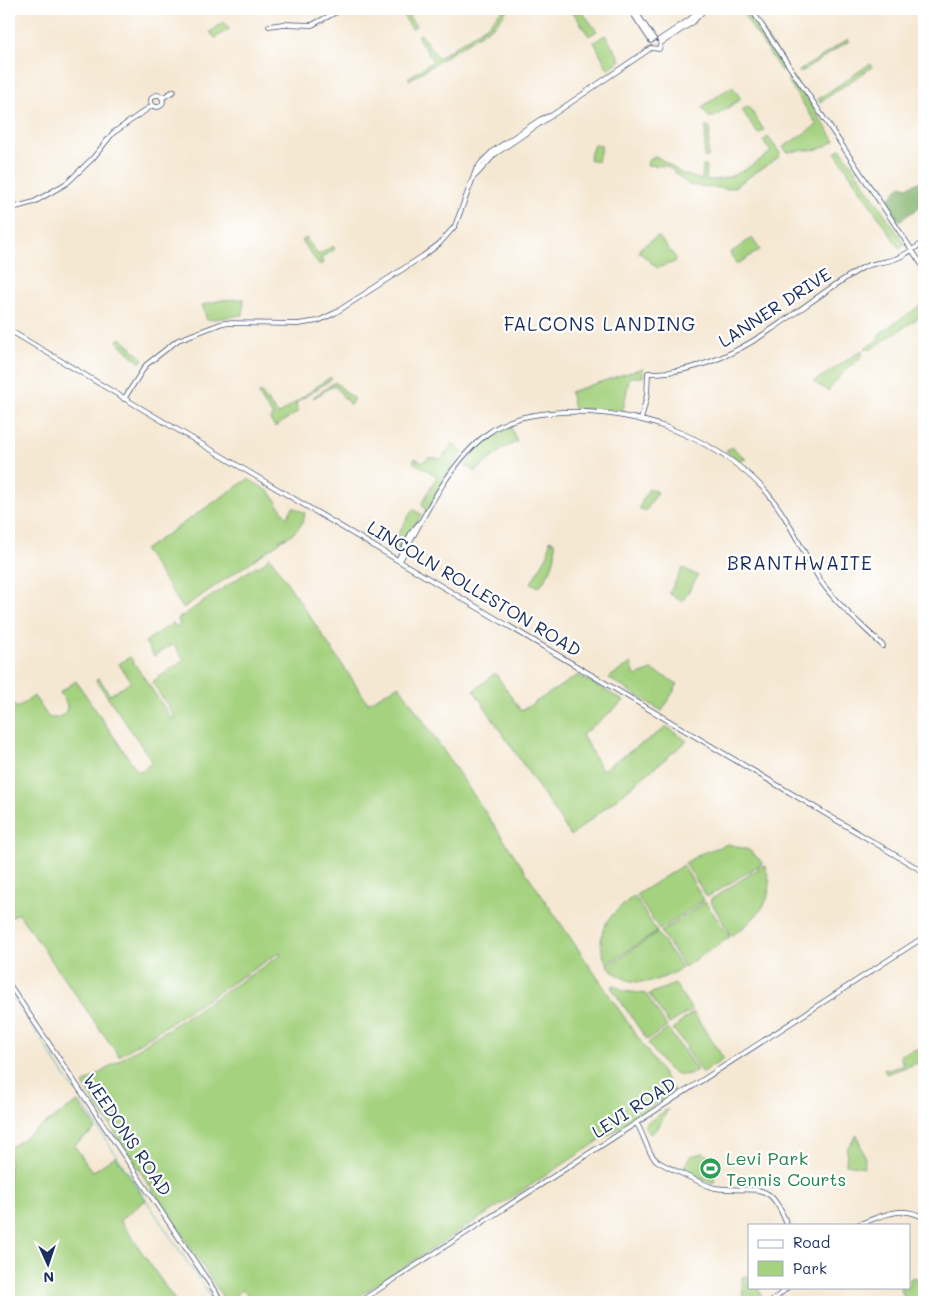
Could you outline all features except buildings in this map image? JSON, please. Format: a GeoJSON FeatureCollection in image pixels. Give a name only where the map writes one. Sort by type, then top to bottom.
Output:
{"type":"FeatureCollection","features":[{"type":"Feature","properties":{"kind":"street"},"geometry":{"type":"LineString","coordinates":[[269,26],[284,24],[312,25],[342,9]]}},
{"type":"Feature","properties":{"kind":"street"},"geometry":{"type":"LineString","coordinates":[[630,9],[657,41]]}},
{"type":"Feature","properties":{"kind":"street"},"geometry":{"type":"LineString","coordinates":[[634,9],[657,41],[658,50],[651,48]]}},
{"type":"Feature","properties":{"kind":"street"},"geometry":{"type":"LineString","coordinates":[[124,399],[146,365],[163,349],[195,332],[218,324],[235,322],[306,324],[335,313],[423,256],[445,239],[459,219],[473,178],[495,154],[548,116],[651,48],[657,41],[690,20],[700,9]]}},
{"type":"Feature","properties":{"kind":"street"},"geometry":{"type":"LineString","coordinates":[[657,41],[693,22],[705,9]]}},
{"type":"Feature","properties":{"kind":"street"},"geometry":{"type":"LineString","coordinates":[[751,9],[924,268]]}},
{"type":"Feature","properties":{"kind":"street"},"geometry":{"type":"LineString","coordinates":[[153,105],[154,96],[162,98],[174,91]]}},
{"type":"Feature","properties":{"kind":"street"},"geometry":{"type":"LineString","coordinates":[[9,209],[34,202],[67,183],[93,158],[113,133],[153,105],[161,106],[162,98]]}},
{"type":"Feature","properties":{"kind":"street","name":"LANNER DRIVE"},"geometry":{"type":"LineString","coordinates":[[641,420],[647,395],[648,374],[682,371],[711,364],[738,350],[864,267],[894,259],[924,242]]}},
{"type":"Feature","properties":{"kind":"street","name":"LINCOLN ROLLESTON ROAD"},"geometry":{"type":"LineString","coordinates":[[9,330],[924,872]]}},
{"type":"Feature","properties":{"kind":"street"},"geometry":{"type":"LineString","coordinates":[[399,561],[456,465],[483,438],[508,421],[534,415],[569,412],[610,414],[641,420],[675,431],[702,443],[729,460],[755,481],[784,514],[826,588],[882,646]]}},
{"type":"Feature","properties":{"kind":"street","name":"LEVI ROAD"},"geometry":{"type":"LineString","coordinates":[[359,1302],[637,1124],[924,936]]}},
{"type":"Feature","properties":{"kind":"street","name":"WEEDONS ROAD"},"geometry":{"type":"LineString","coordinates":[[9,984],[222,1302]]}},
{"type":"Feature","properties":{"kind":"street"},"geometry":{"type":"LineString","coordinates":[[637,1124],[646,1138],[650,1153],[658,1162],[709,1186],[754,1189],[768,1193],[778,1202],[787,1224]]}},
{"type":"Feature","properties":{"kind":"street"},"geometry":{"type":"LineString","coordinates":[[860,1224],[898,1211],[914,1212],[924,1218]]}},
{"type":"Feature","properties":{"kind":"street"},"geometry":{"type":"LineString","coordinates":[[771,1302],[787,1288]]}},
{"type":"Feature","properties":{"kind":"green space"},"geometry":{"type":"Polygon","coordinates":[[[399,9],[404,9],[416,26],[412,29],[399,9]]]}},
{"type":"Feature","properties":{"kind":"green space"},"geometry":{"type":"Polygon","coordinates":[[[503,9],[508,9],[496,24],[410,80],[408,78],[433,61],[417,36],[421,34],[438,58],[488,25],[503,9]]]}},
{"type":"Feature","properties":{"kind":"green space"},"geometry":{"type":"Polygon","coordinates":[[[571,9],[580,9],[597,31],[589,36],[571,9]]]}},
{"type":"Feature","properties":{"kind":"green space"},"geometry":{"type":"Polygon","coordinates":[[[740,9],[747,9],[787,67],[781,71],[740,9]]]}},
{"type":"Feature","properties":{"kind":"green space"},"geometry":{"type":"Polygon","coordinates":[[[224,22],[229,29],[215,38],[210,32],[224,22]]]}},
{"type":"Feature","properties":{"kind":"green space"},"geometry":{"type":"Polygon","coordinates":[[[605,35],[621,60],[608,69],[594,42],[605,35]]]}},
{"type":"Feature","properties":{"kind":"green space"},"geometry":{"type":"Polygon","coordinates":[[[848,39],[849,41],[800,73],[799,71],[848,39]]]}},
{"type":"Feature","properties":{"kind":"green space"},"geometry":{"type":"Polygon","coordinates":[[[870,64],[872,67],[820,102],[818,99],[870,64]]]}},
{"type":"Feature","properties":{"kind":"green space"},"geometry":{"type":"Polygon","coordinates":[[[792,76],[835,141],[820,149],[787,152],[783,147],[817,125],[787,80],[792,76]]]}},
{"type":"Feature","properties":{"kind":"green space"},"geometry":{"type":"Polygon","coordinates":[[[732,86],[741,99],[714,117],[709,117],[702,107],[732,86]]]}},
{"type":"Feature","properties":{"kind":"green space"},"geometry":{"type":"Polygon","coordinates":[[[748,106],[764,130],[758,134],[742,110],[748,106]]]}},
{"type":"Feature","properties":{"kind":"green space"},"geometry":{"type":"Polygon","coordinates":[[[706,126],[710,127],[708,157],[704,157],[706,126]]]}},
{"type":"Feature","properties":{"kind":"green space"},"geometry":{"type":"Polygon","coordinates":[[[768,137],[780,153],[779,157],[734,187],[727,189],[689,185],[667,166],[647,165],[648,161],[656,156],[683,174],[702,180],[703,166],[707,166],[706,180],[724,178],[748,168],[771,152],[763,141],[768,137]]]}},
{"type":"Feature","properties":{"kind":"green space"},"geometry":{"type":"Polygon","coordinates":[[[594,144],[602,146],[597,162],[589,159],[594,144]]]}},
{"type":"Feature","properties":{"kind":"green space"},"geometry":{"type":"Polygon","coordinates":[[[841,149],[905,244],[899,248],[835,152],[841,149]]]}},
{"type":"Feature","properties":{"kind":"green space"},"geometry":{"type":"Polygon","coordinates":[[[924,180],[924,204],[899,221],[886,202],[901,185],[907,187],[924,180]]]}},
{"type":"Feature","properties":{"kind":"green space"},"geometry":{"type":"Polygon","coordinates":[[[658,236],[676,258],[675,262],[657,268],[639,252],[640,248],[658,236]]]}},
{"type":"Feature","properties":{"kind":"green space"},"geometry":{"type":"Polygon","coordinates":[[[306,238],[318,255],[333,246],[335,249],[321,258],[323,263],[319,265],[302,241],[306,238]]]}},
{"type":"Feature","properties":{"kind":"green space"},"geometry":{"type":"Polygon","coordinates":[[[752,238],[760,250],[736,263],[730,253],[752,238]]]}},
{"type":"Feature","properties":{"kind":"green space"},"geometry":{"type":"Polygon","coordinates":[[[244,299],[243,315],[207,320],[202,305],[222,300],[244,299]]]}},
{"type":"Feature","properties":{"kind":"green space"},"geometry":{"type":"Polygon","coordinates":[[[924,303],[924,314],[870,350],[865,348],[879,339],[879,334],[924,303]]]}},
{"type":"Feature","properties":{"kind":"green space"},"geometry":{"type":"Polygon","coordinates":[[[121,338],[143,359],[140,363],[117,341],[121,338]]]}},
{"type":"Feature","properties":{"kind":"green space"},"geometry":{"type":"Polygon","coordinates":[[[862,350],[862,356],[840,376],[828,391],[814,382],[862,350]]]}},
{"type":"Feature","properties":{"kind":"green space"},"geometry":{"type":"Polygon","coordinates":[[[643,368],[643,377],[631,377],[629,380],[623,410],[574,409],[570,392],[643,368]]]}},
{"type":"Feature","properties":{"kind":"green space"},"geometry":{"type":"Polygon","coordinates":[[[330,377],[332,379],[297,402],[296,406],[299,411],[275,427],[270,420],[273,416],[258,394],[261,392],[278,415],[330,377]]]}},
{"type":"Feature","properties":{"kind":"green space"},"geometry":{"type":"Polygon","coordinates":[[[335,382],[354,399],[350,405],[334,385],[313,397],[335,382]]]}},
{"type":"Feature","properties":{"kind":"green space"},"geometry":{"type":"Polygon","coordinates":[[[511,427],[517,442],[504,448],[475,472],[466,466],[479,448],[491,438],[511,427]]]}},
{"type":"Feature","properties":{"kind":"green space"},"geometry":{"type":"Polygon","coordinates":[[[451,442],[463,453],[449,470],[427,513],[422,504],[437,476],[413,462],[415,458],[422,462],[430,457],[441,459],[451,447],[451,442]]]}},
{"type":"Feature","properties":{"kind":"green space"},"geometry":{"type":"Polygon","coordinates":[[[732,447],[746,459],[739,461],[726,451],[732,447]]]}},
{"type":"Feature","properties":{"kind":"green space"},"geometry":{"type":"Polygon","coordinates":[[[248,479],[270,492],[287,518],[293,507],[305,513],[300,527],[183,608],[144,550],[248,479]]]}},
{"type":"Feature","properties":{"kind":"green space"},"geometry":{"type":"Polygon","coordinates":[[[649,488],[657,492],[646,511],[639,508],[649,488]]]}},
{"type":"Feature","properties":{"kind":"green space"},"geometry":{"type":"Polygon","coordinates":[[[413,509],[422,515],[408,534],[399,554],[389,549],[413,509]]]}},
{"type":"Feature","properties":{"kind":"green space"},"geometry":{"type":"Polygon","coordinates":[[[550,540],[555,543],[554,561],[539,587],[531,583],[548,554],[550,540]]]}},
{"type":"Feature","properties":{"kind":"green space"},"geometry":{"type":"Polygon","coordinates":[[[270,557],[368,703],[399,685],[675,1092],[350,1302],[282,1302],[279,1298],[270,1302],[248,1296],[243,1290],[226,1302],[83,1084],[281,955],[280,952],[119,1056],[18,913],[9,919],[9,699],[17,708],[34,696],[48,717],[57,718],[65,713],[67,707],[60,692],[76,681],[138,772],[151,764],[152,761],[96,680],[99,678],[110,695],[131,682],[119,664],[130,657],[172,719],[174,716],[152,682],[184,660],[173,644],[154,656],[145,642],[173,623],[176,627],[180,625],[178,619],[256,566],[259,567],[270,557]]]}},
{"type":"Feature","properties":{"kind":"green space"},"geometry":{"type":"Polygon","coordinates":[[[683,568],[698,576],[682,602],[669,593],[683,568]]]}},
{"type":"Feature","properties":{"kind":"green space"},"geometry":{"type":"Polygon","coordinates":[[[631,663],[635,676],[652,670],[678,684],[662,711],[608,678],[631,663]]]}},
{"type":"Feature","properties":{"kind":"green space"},"geometry":{"type":"Polygon","coordinates":[[[495,673],[521,711],[578,675],[624,701],[582,735],[602,770],[667,727],[687,741],[571,836],[474,691],[495,673]]]}},
{"type":"Feature","properties":{"kind":"green space"},"geometry":{"type":"Polygon","coordinates":[[[728,844],[749,850],[763,863],[707,897],[685,863],[702,853],[728,844]]]}},
{"type":"Feature","properties":{"kind":"green space"},"geometry":{"type":"Polygon","coordinates":[[[683,865],[704,900],[660,930],[636,895],[683,865]]]}},
{"type":"Feature","properties":{"kind":"green space"},"geometry":{"type":"Polygon","coordinates":[[[764,865],[770,887],[768,897],[757,915],[731,936],[710,900],[764,865]]]}},
{"type":"Feature","properties":{"kind":"green space"},"geometry":{"type":"Polygon","coordinates":[[[634,896],[657,932],[607,964],[601,942],[602,933],[617,910],[634,896]]]}},
{"type":"Feature","properties":{"kind":"green space"},"geometry":{"type":"Polygon","coordinates":[[[705,902],[730,937],[684,967],[661,932],[705,902]]]}},
{"type":"Feature","properties":{"kind":"green space"},"geometry":{"type":"Polygon","coordinates":[[[657,933],[682,968],[653,981],[634,982],[616,974],[608,966],[657,933]]]}},
{"type":"Feature","properties":{"kind":"green space"},"geometry":{"type":"Polygon","coordinates":[[[675,984],[692,1010],[669,1024],[649,994],[675,984]]]}},
{"type":"Feature","properties":{"kind":"green space"},"geometry":{"type":"Polygon","coordinates":[[[614,985],[624,991],[646,994],[667,1027],[647,1040],[611,987],[614,985]]]}},
{"type":"Feature","properties":{"kind":"green space"},"geometry":{"type":"Polygon","coordinates":[[[693,1012],[724,1059],[702,1073],[686,1050],[687,1047],[673,1029],[693,1012]]]}},
{"type":"Feature","properties":{"kind":"green space"},"geometry":{"type":"Polygon","coordinates":[[[668,1029],[697,1070],[681,1075],[674,1073],[657,1056],[648,1043],[668,1029]]]}},
{"type":"Feature","properties":{"kind":"green space"},"geometry":{"type":"Polygon","coordinates":[[[920,1048],[924,1052],[924,1061],[886,1074],[884,1069],[888,1070],[903,1065],[900,1055],[920,1048]]]}},
{"type":"Feature","properties":{"kind":"green space"},"geometry":{"type":"Polygon","coordinates":[[[78,1102],[96,1129],[74,1145],[92,1172],[116,1156],[146,1200],[120,1220],[176,1302],[9,1302],[9,1148],[78,1102]]]}},
{"type":"Feature","properties":{"kind":"green space"},"geometry":{"type":"Polygon","coordinates":[[[668,1109],[658,1128],[650,1134],[645,1124],[668,1109]]]}},
{"type":"Feature","properties":{"kind":"green space"},"geometry":{"type":"Polygon","coordinates":[[[857,1135],[865,1158],[864,1167],[846,1164],[847,1148],[857,1135]]]}},
{"type":"Feature","properties":{"kind":"green space"},"geometry":{"type":"Polygon","coordinates":[[[703,1153],[716,1159],[714,1183],[703,1180],[683,1168],[691,1156],[703,1153]]]}},
{"type":"Feature","properties":{"kind":"green space"},"geometry":{"type":"Polygon","coordinates":[[[748,1276],[748,1288],[759,1288],[763,1302],[743,1302],[742,1277],[748,1276]]]}},
{"type":"Feature","properties":{"kind":"green space"},"geometry":{"type":"Polygon","coordinates":[[[915,1277],[924,1302],[906,1302],[900,1288],[910,1288],[910,1279],[915,1277]]]}},
{"type":"Feature","properties":{"kind":"waterway"},"geometry":{"type":"LineString","coordinates":[[9,993],[18,1007]]}},
{"type":"Feature","properties":{"kind":"waterway"},"geometry":{"type":"LineString","coordinates":[[21,1011],[38,1035]]}},
{"type":"Feature","properties":{"kind":"waterway"},"geometry":{"type":"LineString","coordinates":[[41,1040],[75,1091]]}},
{"type":"Feature","properties":{"kind":"waterway"},"geometry":{"type":"LineString","coordinates":[[82,1104],[214,1302]]}},
{"type":"Feature","properties":{"kind":"place","name":"Levi Park Tennis Courts"},"geometry":{"type":"Point","coordinates":[710,1169]}},
{"type":"Feature","properties":{"kind":"district","name":"FALCONS LANDING"},"geometry":{"type":"Point","coordinates":[600,324]}},
{"type":"Feature","properties":{"kind":"district","name":"BRANTHWAITE"},"geometry":{"type":"Point","coordinates":[800,563]}}]}
